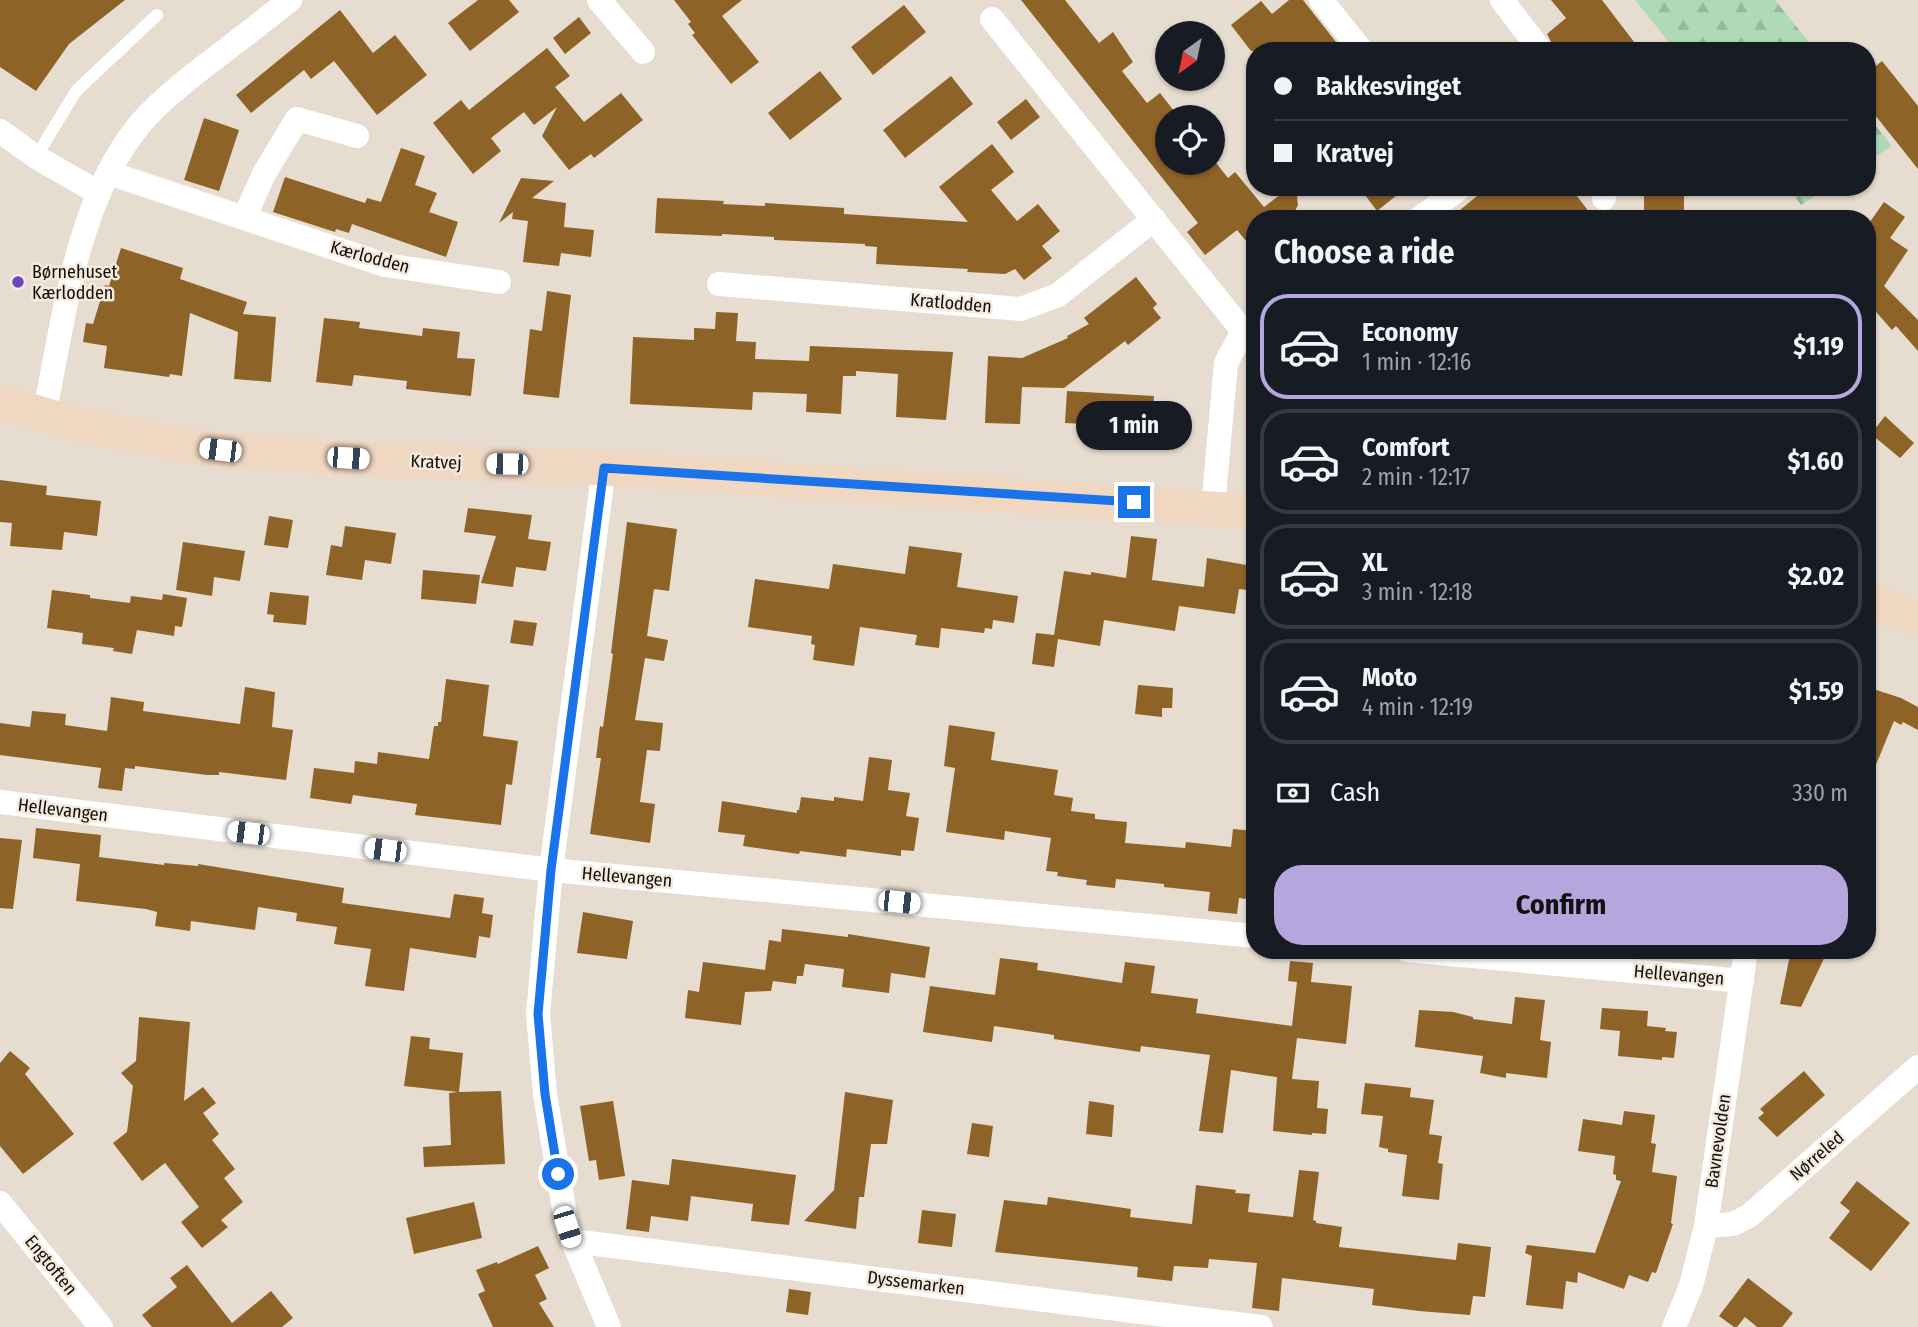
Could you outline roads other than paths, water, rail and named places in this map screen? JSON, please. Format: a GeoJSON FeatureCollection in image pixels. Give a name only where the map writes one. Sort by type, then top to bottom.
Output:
{"type":"FeatureCollection","features":[{"type":"Feature","properties":{"kind":"street"},"geometry":{"type":"LineString","coordinates":[[44,415],[76,262],[104,183],[136,129],[177,88],[290,0]]}},
{"type":"Feature","properties":{"kind":"street"},"geometry":{"type":"LineString","coordinates":[[599,0],[643,52]]}},
{"type":"Feature","properties":{"kind":"street"},"geometry":{"type":"LineString","coordinates":[[1321,0],[1356,42]]}},
{"type":"Feature","properties":{"kind":"street"},"geometry":{"type":"LineString","coordinates":[[1502,0],[1534,42]]}},
{"type":"Feature","properties":{"kind":"street"},"geometry":{"type":"LineString","coordinates":[[992,19],[1154,219],[1246,324]]}},
{"type":"Feature","properties":{"kind":"street"},"geometry":{"type":"LineString","coordinates":[[244,218],[264,174],[296,119],[357,136]]}},
{"type":"Feature","properties":{"kind":"street","name":"Kærlodden"},"geometry":{"type":"LineString","coordinates":[[0,131],[36,157],[104,183],[244,218],[385,265],[499,282]]}},
{"type":"Feature","properties":{"kind":"street"},"geometry":{"type":"LineString","coordinates":[[1431,210],[1449,196]]}},
{"type":"Feature","properties":{"kind":"street","name":"Kratlodden"},"geometry":{"type":"LineString","coordinates":[[719,284],[1021,309],[1058,295],[1154,219]]}},
{"type":"Feature","properties":{"kind":"street"},"geometry":{"type":"LineString","coordinates":[[1213,508],[1226,363],[1246,332]]}},
{"type":"Feature","properties":{"kind":"street","name":"Kratvej"},"geometry":{"type":"LineString","coordinates":[[0,402],[72,423],[220,450],[400,461],[604,468],[1246,511]]}},
{"type":"Feature","properties":{"kind":"street"},"geometry":{"type":"LineString","coordinates":[[604,468],[551,870],[538,1014],[545,1094],[572,1241],[610,1327]]}},
{"type":"Feature","properties":{"kind":"street"},"geometry":{"type":"LineString","coordinates":[[1876,602],[1918,619]]}},
{"type":"Feature","properties":{"kind":"street","name":"Hellevangen"},"geometry":{"type":"LineString","coordinates":[[0,803],[551,870],[1246,935]]}},
{"type":"Feature","properties":{"kind":"street","name":"Hellevangen"},"geometry":{"type":"LineString","coordinates":[[1504,959],[1742,981]]}},
{"type":"Feature","properties":{"kind":"street","name":"Bavnevolden"},"geometry":{"type":"LineString","coordinates":[[1674,1327],[1691,1286],[1706,1226],[1745,959]]}},
{"type":"Feature","properties":{"kind":"street","name":"Nørreled"},"geometry":{"type":"LineString","coordinates":[[1706,1226],[1733,1224],[1749,1216],[1918,1067]]}},
{"type":"Feature","properties":{"kind":"street","name":"Engtoften"},"geometry":{"type":"LineString","coordinates":[[0,1203],[102,1327]]}},
{"type":"Feature","properties":{"kind":"street","name":"Dyssemarken"},"geometry":{"type":"LineString","coordinates":[[572,1241],[1261,1327]]}},
{"type":"Feature","properties":{"kind":"lane"},"geometry":{"type":"LineString","coordinates":[[36,157],[76,91],[157,15]]}},
{"type":"Feature","properties":{"kind":"place","name":"Børnehuset Kærlodden"},"geometry":{"type":"Point","coordinates":[18,282]}}]}
